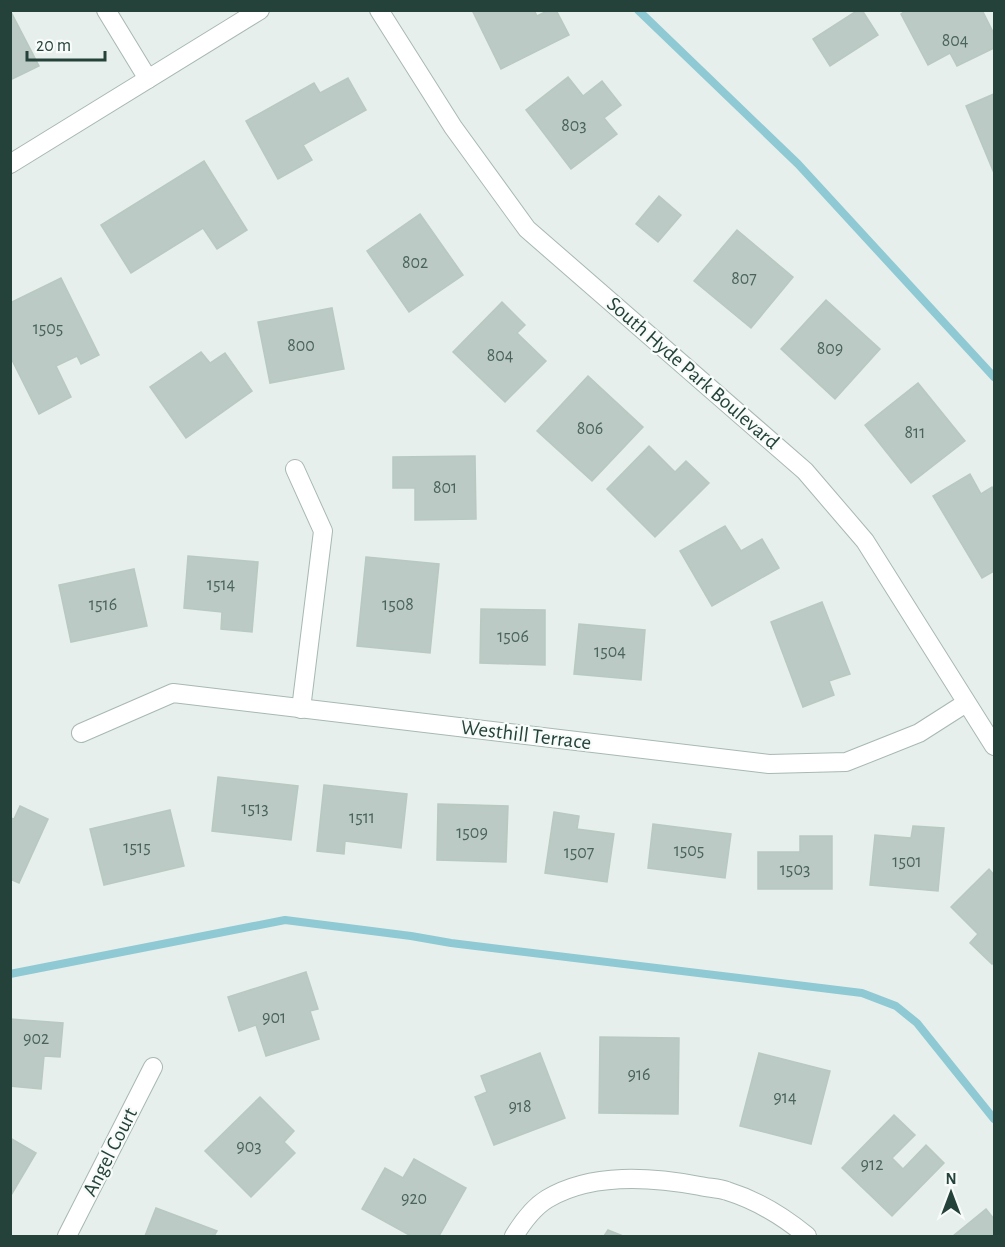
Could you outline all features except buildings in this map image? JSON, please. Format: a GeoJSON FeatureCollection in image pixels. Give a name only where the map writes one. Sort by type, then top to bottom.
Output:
{"type":"FeatureCollection","features":[{"type":"Feature","properties":{"kind":"street"},"geometry":{"type":"LineString","coordinates":[[106,10],[148,79]]}},
{"type":"Feature","properties":{"kind":"street"},"geometry":{"type":"LineString","coordinates":[[10,164],[260,10]]}},
{"type":"Feature","properties":{"kind":"street","name":"South Hyde Park Boulevard"},"geometry":{"type":"LineString","coordinates":[[379,10],[453,127],[527,229],[805,471],[865,541],[994,746]]}},
{"type":"Feature","properties":{"kind":"street"},"geometry":{"type":"LineString","coordinates":[[295,469],[323,531],[301,709]]}},
{"type":"Feature","properties":{"kind":"street","name":"Westhill Terrace"},"geometry":{"type":"LineString","coordinates":[[81,733],[173,693],[769,764],[846,762],[919,733],[966,703]]}},
{"type":"Feature","properties":{"kind":"street","name":"Angel Court"},"geometry":{"type":"LineString","coordinates":[[67,1236],[153,1067]]}},
{"type":"Feature","properties":{"kind":"street"},"geometry":{"type":"LineString","coordinates":[[514,1236],[520,1225],[547,1199],[608,1180],[641,1179],[726,1191],[764,1207],[807,1236]]}},
{"type":"Feature","properties":{"kind":"waterway"},"geometry":{"type":"LineString","coordinates":[[638,10],[798,164],[994,377]]}},
{"type":"Feature","properties":{"kind":"waterway"},"geometry":{"type":"LineString","coordinates":[[10,974],[285,920],[451,943],[862,993],[896,1006],[917,1023],[994,1119]]}}]}
